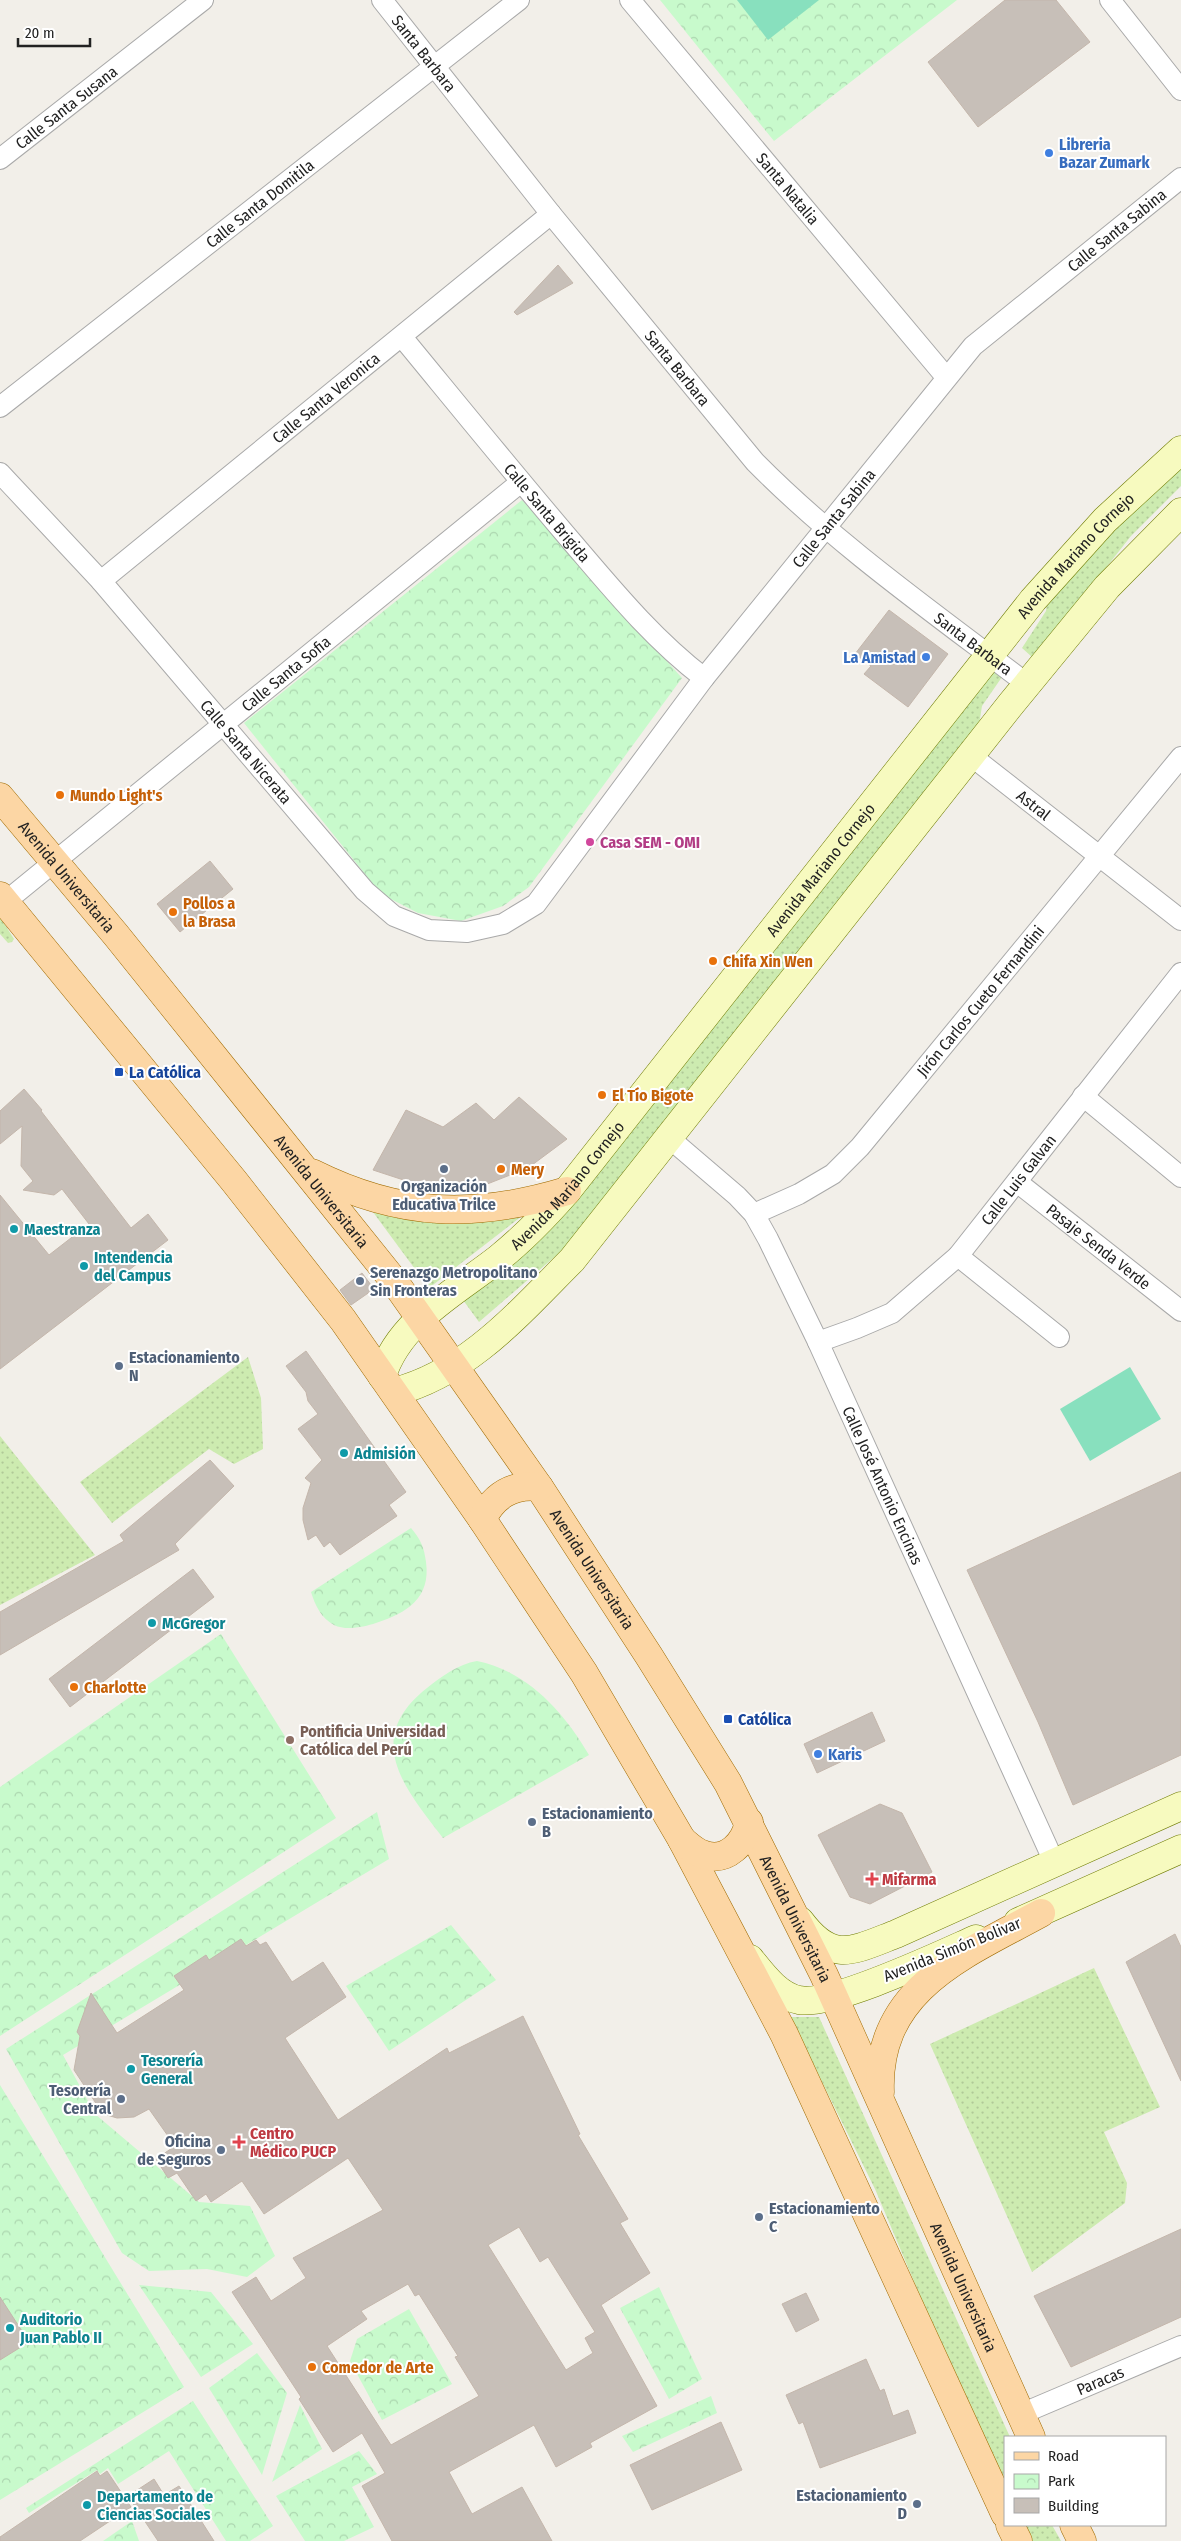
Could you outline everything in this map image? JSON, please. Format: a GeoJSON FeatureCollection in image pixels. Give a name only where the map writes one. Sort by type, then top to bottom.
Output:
{"type":"FeatureCollection","features":[{"type":"Feature","properties":{"kind":"main road","name":"Avenida Mariano Cornejo"},"geometry":{"type":"LineString","coordinates":[[388,1384],[395,1345],[420,1319],[524,1237],[567,1191],[1033,600],[1105,520],[1181,450]]}},
{"type":"Feature","properties":{"kind":"main road"},"geometry":{"type":"LineString","coordinates":[[388,1384],[428,1382],[455,1367],[519,1313],[572,1260],[1027,684],[1108,587],[1181,512]]}},
{"type":"Feature","properties":{"kind":"main road","name":"Avenida Universitaria"},"geometry":{"type":"LineString","coordinates":[[0,797],[307,1171],[394,1281],[539,1487],[649,1656],[728,1783],[749,1822],[834,1996],[1026,2426]]}},
{"type":"Feature","properties":{"kind":"main road"},"geometry":{"type":"LineString","coordinates":[[3,899],[234,1181],[343,1320],[482,1519],[572,1653],[682,1840],[737,1942],[792,2051],[1004,2512]]}},
{"type":"Feature","properties":{"kind":"main road"},"geometry":{"type":"LineString","coordinates":[[307,1171],[367,1197],[399,1205],[433,1209],[501,1208],[567,1191]]}},
{"type":"Feature","properties":{"kind":"main road"},"geometry":{"type":"LineString","coordinates":[[482,1519],[487,1508],[506,1492],[528,1486],[539,1487]]}},
{"type":"Feature","properties":{"kind":"main road"},"geometry":{"type":"LineString","coordinates":[[791,1909],[809,1932],[825,1946],[834,1950],[849,1951],[896,1934],[1181,1806]]}},
{"type":"Feature","properties":{"kind":"main road"},"geometry":{"type":"LineString","coordinates":[[682,1840],[705,1856],[725,1855],[742,1842],[749,1822]]}},
{"type":"Feature","properties":{"kind":"main road"},"geometry":{"type":"LineString","coordinates":[[1106,1840],[1123,1876]]}},
{"type":"Feature","properties":{"kind":"main road","name":"Avenida Simón Bolivar"},"geometry":{"type":"LineString","coordinates":[[737,1942],[759,1970],[785,1995],[808,2002],[834,1996],[1040,1913],[1181,1849]]}},
{"type":"Feature","properties":{"kind":"main road"},"geometry":{"type":"LineString","coordinates":[[880,2100],[880,2068],[884,2043],[896,2017],[910,1998],[946,1967],[1040,1913]]}},
{"type":"Feature","properties":{"kind":"main road"},"geometry":{"type":"LineString","coordinates":[[1010,2526],[1018,2541]]}},
{"type":"Feature","properties":{"kind":"main road"},"geometry":{"type":"LineString","coordinates":[[1074,2526],[1082,2541]]}},
{"type":"Feature","properties":{"kind":"street","name":"Calle Santa Susana"},"geometry":{"type":"LineString","coordinates":[[0,159],[203,0]]}},
{"type":"Feature","properties":{"kind":"street","name":"Santa Barbara"},"geometry":{"type":"LineString","coordinates":[[382,0],[551,214],[755,462],[788,496],[824,527],[1027,684]]}},
{"type":"Feature","properties":{"kind":"street","name":"Calle Santa Domitila"},"geometry":{"type":"LineString","coordinates":[[0,407],[519,0]]}},
{"type":"Feature","properties":{"kind":"street","name":"Santa Natalia"},"geometry":{"type":"LineString","coordinates":[[630,0],[946,377]]}},
{"type":"Feature","properties":{"kind":"street"},"geometry":{"type":"LineString","coordinates":[[1110,0],[1181,90]]}},
{"type":"Feature","properties":{"kind":"street","name":"Calle Santa Sabina"},"geometry":{"type":"LineString","coordinates":[[536,904],[704,678],[824,527],[973,346],[997,324],[1181,178]]}},
{"type":"Feature","properties":{"kind":"street","name":"Calle Santa Veronica"},"geometry":{"type":"LineString","coordinates":[[101,581],[551,214]]}},
{"type":"Feature","properties":{"kind":"street","name":"Calle Santa Brigida"},"geometry":{"type":"LineString","coordinates":[[402,337],[521,482],[643,625],[674,655],[704,678]]}},
{"type":"Feature","properties":{"kind":"street","name":"Calle Santa Nicerata"},"geometry":{"type":"LineString","coordinates":[[0,473],[101,581],[365,891],[394,916],[429,930],[467,932],[504,924],[536,904]]}},
{"type":"Feature","properties":{"kind":"street","name":"Calle Santa Sofia"},"geometry":{"type":"LineString","coordinates":[[3,899],[55,862],[521,482]]}},
{"type":"Feature","properties":{"kind":"street","name":"Astral"},"geometry":{"type":"LineString","coordinates":[[970,755],[1181,920]]}},
{"type":"Feature","properties":{"kind":"street","name":"Jirón Carlos Cueto Fernandini"},"geometry":{"type":"LineString","coordinates":[[754,1214],[798,1194],[833,1174],[860,1147],[1181,757]]}},
{"type":"Feature","properties":{"kind":"street","name":"Calle Luis Galvan"},"geometry":{"type":"LineString","coordinates":[[818,1342],[857,1328],[892,1312],[958,1256],[1181,973]]}},
{"type":"Feature","properties":{"kind":"street"},"geometry":{"type":"LineString","coordinates":[[1083,1096],[1181,1177]]}},
{"type":"Feature","properties":{"kind":"street","name":"Calle José Antonio Encinas"},"geometry":{"type":"LineString","coordinates":[[668,1137],[722,1182],[754,1214],[818,1342],[1055,1864]]}},
{"type":"Feature","properties":{"kind":"street","name":"Pasaje Senda Verde"},"geometry":{"type":"LineString","coordinates":[[1017,1182],[1181,1311]]}},
{"type":"Feature","properties":{"kind":"street"},"geometry":{"type":"LineString","coordinates":[[958,1256],[1059,1337]]}},
{"type":"Feature","properties":{"kind":"street","name":"Paracas"},"geometry":{"type":"LineString","coordinates":[[1026,2426],[1181,2346]]}},
{"type":"Feature","properties":{"kind":"green space"},"geometry":{"type":"Polygon","coordinates":[[[660,0],[957,0],[774,141],[660,0]]]}},
{"type":"Feature","properties":{"kind":"green space"},"geometry":{"type":"Polygon","coordinates":[[[737,0],[819,0],[768,40],[737,0]]]}},
{"type":"Feature","properties":{"kind":"green space"},"geometry":{"type":"Polygon","coordinates":[[[1181,457],[1181,486],[1131,536],[1036,656],[1032,657],[1022,648],[1046,611],[1047,600],[1181,457]]]}},
{"type":"Feature","properties":{"kind":"green space"},"geometry":{"type":"Polygon","coordinates":[[[522,500],[682,678],[529,887],[503,906],[461,921],[418,913],[381,894],[244,723],[522,500]]]}},
{"type":"Feature","properties":{"kind":"green space"},"geometry":{"type":"Polygon","coordinates":[[[992,671],[1002,677],[982,706],[979,725],[566,1247],[479,1322],[463,1300],[992,671]]]}},
{"type":"Feature","properties":{"kind":"green space"},"geometry":{"type":"Polygon","coordinates":[[[0,917],[14,939],[12,942],[8,943],[0,934],[0,917]]]}},
{"type":"Feature","properties":{"kind":"green space"},"geometry":{"type":"Polygon","coordinates":[[[370,1208],[531,1209],[429,1288],[370,1208]]]}},
{"type":"Feature","properties":{"kind":"green space"},"geometry":{"type":"Polygon","coordinates":[[[248,1357],[261,1398],[263,1449],[234,1464],[209,1449],[112,1523],[80,1482],[248,1357]]]}},
{"type":"Feature","properties":{"kind":"green space"},"geometry":{"type":"Polygon","coordinates":[[[1130,1367],[1161,1419],[1090,1461],[1060,1409],[1130,1367]]]}},
{"type":"Feature","properties":{"kind":"green space"},"geometry":{"type":"Polygon","coordinates":[[[0,1436],[95,1555],[0,1605],[0,1436]]]}},
{"type":"Feature","properties":{"kind":"green space"},"geometry":{"type":"Polygon","coordinates":[[[411,1528],[422,1544],[427,1575],[421,1594],[414,1602],[398,1614],[361,1627],[339,1627],[325,1619],[311,1592],[411,1528]]]}},
{"type":"Feature","properties":{"kind":"green space"},"geometry":{"type":"Polygon","coordinates":[[[221,1634],[336,1818],[0,2036],[0,1787],[221,1634]]]}},
{"type":"Feature","properties":{"kind":"green space"},"geometry":{"type":"Polygon","coordinates":[[[477,1661],[495,1666],[528,1684],[556,1709],[589,1755],[443,1838],[415,1801],[404,1782],[396,1764],[393,1745],[397,1726],[407,1707],[444,1675],[477,1661]]]}},
{"type":"Feature","properties":{"kind":"green space"},"geometry":{"type":"Polygon","coordinates":[[[377,1812],[389,1859],[63,2055],[95,2114],[199,2202],[250,2206],[275,2256],[247,2277],[207,2269],[149,2271],[122,2253],[6,2049],[377,1812]]]}},
{"type":"Feature","properties":{"kind":"green space"},"geometry":{"type":"Polygon","coordinates":[[[451,1925],[496,1980],[389,2051],[346,1986],[451,1925]]]}},
{"type":"Feature","properties":{"kind":"green space"},"geometry":{"type":"Polygon","coordinates":[[[1094,1968],[1160,2107],[1104,2132],[1127,2183],[1125,2203],[1032,2272],[930,2044],[1094,1968]]]}},
{"type":"Feature","properties":{"kind":"green space"},"geometry":{"type":"Polygon","coordinates":[[[790,2017],[819,2017],[1010,2436],[1004,2436],[1004,2485],[956,2381],[875,2189],[790,2017]]]}},
{"type":"Feature","properties":{"kind":"green space"},"geometry":{"type":"Polygon","coordinates":[[[0,2085],[184,2387],[0,2500],[0,2085]]]}},
{"type":"Feature","properties":{"kind":"green space"},"geometry":{"type":"Polygon","coordinates":[[[139,2285],[211,2292],[253,2344],[201,2377],[139,2285]]]}},
{"type":"Feature","properties":{"kind":"green space"},"geometry":{"type":"Polygon","coordinates":[[[659,2287],[702,2379],[669,2399],[620,2308],[659,2287]]]}},
{"type":"Feature","properties":{"kind":"green space"},"geometry":{"type":"Polygon","coordinates":[[[409,2309],[452,2384],[382,2420],[350,2361],[357,2339],[409,2309]]]}},
{"type":"Feature","properties":{"kind":"green space"},"geometry":{"type":"Polygon","coordinates":[[[257,2353],[287,2393],[262,2475],[209,2388],[257,2353]]]}},
{"type":"Feature","properties":{"kind":"green space"},"geometry":{"type":"Polygon","coordinates":[[[711,2396],[717,2413],[633,2452],[622,2436],[711,2396]]]}},
{"type":"Feature","properties":{"kind":"green space"},"geometry":{"type":"Polygon","coordinates":[[[193,2401],[273,2526],[250,2541],[226,2541],[169,2451],[118,2484],[108,2468],[100,2474],[97,2470],[29,2513],[26,2508],[193,2401]]]}},
{"type":"Feature","properties":{"kind":"green space"},"geometry":{"type":"Polygon","coordinates":[[[300,2405],[322,2449],[272,2482],[300,2405]]]}},
{"type":"Feature","properties":{"kind":"green space"},"geometry":{"type":"Polygon","coordinates":[[[359,2451],[377,2474],[352,2487],[374,2527],[344,2541],[305,2541],[276,2496],[359,2451]]]}},
{"type":"Feature","properties":{"kind":"green space"},"geometry":{"type":"Polygon","coordinates":[[[132,2521],[139,2541],[103,2541],[132,2521]]]}},
{"type":"Feature","properties":{"kind":"green space"},"geometry":{"type":"Polygon","coordinates":[[[1022,2526],[1053,2526],[1061,2541],[1030,2541],[1022,2526]]]}},
{"type":"Feature","properties":{"kind":"building"},"geometry":{"type":"Polygon","coordinates":[[[1005,0],[1056,0],[1090,42],[978,127],[928,62],[1005,0]]]}},
{"type":"Feature","properties":{"kind":"building"},"geometry":{"type":"Polygon","coordinates":[[[558,265],[573,283],[517,315],[514,312],[558,265]]]}},
{"type":"Feature","properties":{"kind":"building"},"geometry":{"type":"Polygon","coordinates":[[[889,610],[948,654],[908,707],[864,674],[871,666],[855,654],[889,610]]]}},
{"type":"Feature","properties":{"kind":"building"},"geometry":{"type":"Polygon","coordinates":[[[210,861],[233,889],[180,932],[157,904],[210,861]]]}},
{"type":"Feature","properties":{"kind":"building","name":"Intendencia del Campus"},"geometry":{"type":"Polygon","coordinates":[[[24,1089],[131,1228],[148,1214],[168,1240],[0,1369],[0,1195],[49,1255],[89,1224],[62,1189],[54,1195],[23,1190],[33,1181],[21,1166],[22,1126],[0,1144],[0,1111],[24,1089]]]}},
{"type":"Feature","properties":{"kind":"building"},"geometry":{"type":"Polygon","coordinates":[[[519,1097],[567,1139],[528,1168],[472,1190],[428,1188],[373,1170],[406,1110],[443,1127],[476,1103],[494,1120],[519,1097]]]}},
{"type":"Feature","properties":{"kind":"building","name":"Serenazgo Metropolitano Sin Fronteras"},"geometry":{"type":"Polygon","coordinates":[[[362,1273],[374,1289],[351,1305],[340,1290],[362,1273]]]}},
{"type":"Feature","properties":{"kind":"building","name":"Admisión"},"geometry":{"type":"Polygon","coordinates":[[[306,1351],[406,1492],[389,1505],[397,1516],[340,1555],[330,1542],[324,1547],[316,1535],[308,1540],[303,1520],[303,1508],[311,1483],[305,1478],[322,1460],[298,1429],[318,1414],[308,1401],[306,1392],[286,1366],[306,1351]]]}},
{"type":"Feature","properties":{"kind":"building"},"geometry":{"type":"Polygon","coordinates":[[[210,1460],[234,1486],[175,1544],[179,1550],[0,1655],[0,1612],[124,1541],[120,1535],[210,1460]]]}},
{"type":"Feature","properties":{"kind":"building"},"geometry":{"type":"Polygon","coordinates":[[[1181,1472],[1181,1755],[1073,1805],[1038,1722],[967,1570],[1181,1472]]]}},
{"type":"Feature","properties":{"kind":"building","name":"McGregor"},"geometry":{"type":"Polygon","coordinates":[[[193,1569],[214,1597],[70,1707],[49,1679],[193,1569]]]}},
{"type":"Feature","properties":{"kind":"building"},"geometry":{"type":"Polygon","coordinates":[[[872,1712],[885,1741],[817,1773],[804,1744],[872,1712]]]}},
{"type":"Feature","properties":{"kind":"building"},"geometry":{"type":"Polygon","coordinates":[[[880,1804],[902,1813],[932,1872],[870,1904],[850,1897],[818,1835],[880,1804]]]}},
{"type":"Feature","properties":{"kind":"building"},"geometry":{"type":"Polygon","coordinates":[[[1175,1934],[1181,1947],[1181,2081],[1126,1962],[1175,1934]]]}},
{"type":"Feature","properties":{"kind":"building"},"geometry":{"type":"Polygon","coordinates":[[[241,1939],[246,1946],[256,1940],[260,1945],[266,1942],[292,1982],[323,1962],[346,1997],[285,2038],[338,2120],[447,2048],[449,2053],[523,2016],[580,2134],[578,2135],[628,2219],[620,2223],[650,2273],[601,2305],[657,2406],[590,2443],[592,2447],[556,2467],[534,2425],[449,2472],[472,2514],[522,2487],[552,2541],[392,2541],[362,2486],[385,2473],[362,2433],[333,2452],[299,2399],[301,2397],[232,2292],[256,2277],[271,2301],[306,2278],[293,2258],[383,2210],[348,2158],[264,2214],[242,2181],[211,2202],[206,2194],[196,2201],[177,2173],[168,2178],[156,2159],[175,2146],[149,2109],[134,2117],[117,2118],[107,2115],[99,2108],[74,2070],[80,2036],[77,2032],[91,1993],[117,2033],[184,1990],[174,1976],[206,1955],[209,1960],[241,1939]],[[519,2227],[488,2245],[566,2370],[593,2353],[585,2338],[595,2332],[548,2257],[540,2262],[519,2227]],[[408,2284],[361,2311],[367,2319],[327,2346],[391,2445],[479,2396],[455,2357],[458,2356],[419,2294],[415,2296],[408,2284]]]}},
{"type":"Feature","properties":{"kind":"building"},"geometry":{"type":"Polygon","coordinates":[[[1181,2229],[1181,2317],[1071,2367],[1034,2296],[1181,2229]]]}},
{"type":"Feature","properties":{"kind":"building"},"geometry":{"type":"Polygon","coordinates":[[[806,2293],[819,2320],[796,2332],[782,2304],[806,2293]]]}},
{"type":"Feature","properties":{"kind":"building","name":"Auditorio Juan Pablo II"},"geometry":{"type":"Polygon","coordinates":[[[0,2297],[29,2342],[0,2360],[0,2297]]]}},
{"type":"Feature","properties":{"kind":"building"},"geometry":{"type":"Polygon","coordinates":[[[866,2359],[880,2391],[884,2389],[893,2416],[908,2410],[916,2433],[820,2468],[803,2422],[799,2424],[786,2395],[866,2359]]]}},
{"type":"Feature","properties":{"kind":"building"},"geometry":{"type":"Polygon","coordinates":[[[721,2422],[742,2470],[652,2510],[630,2465],[721,2422]]]}},
{"type":"Feature","properties":{"kind":"building","name":"Departamento de Ciencias Sociales"},"geometry":{"type":"Polygon","coordinates":[[[97,2471],[100,2476],[107,2471],[131,2507],[80,2541],[0,2541],[0,2537],[97,2471]]]}},
{"type":"Feature","properties":{"kind":"building"},"geometry":{"type":"Polygon","coordinates":[[[154,2479],[164,2495],[179,2486],[214,2541],[158,2541],[128,2496],[154,2479]]]}},
{"type":"Feature","properties":{"kind":"place","name":"Libreria Bazar Zumark"},"geometry":{"type":"Point","coordinates":[1049,153]}},
{"type":"Feature","properties":{"kind":"place","name":"La Amistad"},"geometry":{"type":"Point","coordinates":[926,657]}},
{"type":"Feature","properties":{"kind":"place","name":"Mundo Light's"},"geometry":{"type":"Point","coordinates":[60,795]}},
{"type":"Feature","properties":{"kind":"place","name":"Casa SEM - OMI"},"geometry":{"type":"Point","coordinates":[590,842]}},
{"type":"Feature","properties":{"kind":"place","name":"Pollos a la Brasa"},"geometry":{"type":"Point","coordinates":[173,912]}},
{"type":"Feature","properties":{"kind":"place","name":"Chifa Xin Wen"},"geometry":{"type":"Point","coordinates":[713,961]}},
{"type":"Feature","properties":{"kind":"place","name":"La Católica"},"geometry":{"type":"Point","coordinates":[119,1072]}},
{"type":"Feature","properties":{"kind":"place","name":"El Tío Bigote"},"geometry":{"type":"Point","coordinates":[602,1095]}},
{"type":"Feature","properties":{"kind":"place","name":"Organización Educativa Trilce"},"geometry":{"type":"Point","coordinates":[444,1169]}},
{"type":"Feature","properties":{"kind":"place","name":"Mery"},"geometry":{"type":"Point","coordinates":[501,1169]}},
{"type":"Feature","properties":{"kind":"place","name":"Maestranza"},"geometry":{"type":"Point","coordinates":[14,1229]}},
{"type":"Feature","properties":{"kind":"place","name":"Intendencia del Campus"},"geometry":{"type":"Point","coordinates":[84,1266]}},
{"type":"Feature","properties":{"kind":"place","name":"Serenazgo Metropolitano Sin Fronteras"},"geometry":{"type":"Point","coordinates":[360,1281]}},
{"type":"Feature","properties":{"kind":"place","name":"Estacionamiento N"},"geometry":{"type":"Point","coordinates":[119,1366]}},
{"type":"Feature","properties":{"kind":"place","name":"Admisión"},"geometry":{"type":"Point","coordinates":[344,1453]}},
{"type":"Feature","properties":{"kind":"place","name":"McGregor"},"geometry":{"type":"Point","coordinates":[152,1623]}},
{"type":"Feature","properties":{"kind":"place","name":"Charlotte"},"geometry":{"type":"Point","coordinates":[74,1687]}},
{"type":"Feature","properties":{"kind":"place","name":"Católica"},"geometry":{"type":"Point","coordinates":[728,1719]}},
{"type":"Feature","properties":{"kind":"place","name":"Pontificia Universidad Católica del Perú"},"geometry":{"type":"Point","coordinates":[290,1740]}},
{"type":"Feature","properties":{"kind":"place","name":"Karis"},"geometry":{"type":"Point","coordinates":[818,1754]}},
{"type":"Feature","properties":{"kind":"place","name":"Estacionamiento B"},"geometry":{"type":"Point","coordinates":[532,1822]}},
{"type":"Feature","properties":{"kind":"place","name":"Mifarma"},"geometry":{"type":"Point","coordinates":[872,1879]}},
{"type":"Feature","properties":{"kind":"place","name":"Tesorería General"},"geometry":{"type":"Point","coordinates":[131,2069]}},
{"type":"Feature","properties":{"kind":"place","name":"Tesorería Central"},"geometry":{"type":"Point","coordinates":[121,2099]}},
{"type":"Feature","properties":{"kind":"place","name":"Centro Médico PUCP"},"geometry":{"type":"Point","coordinates":[239,2142]}},
{"type":"Feature","properties":{"kind":"place","name":"Oficina de Seguros"},"geometry":{"type":"Point","coordinates":[221,2150]}},
{"type":"Feature","properties":{"kind":"place","name":"Estacionamiento C"},"geometry":{"type":"Point","coordinates":[759,2217]}},
{"type":"Feature","properties":{"kind":"place","name":"Auditorio Juan Pablo II"},"geometry":{"type":"Point","coordinates":[10,2328]}},
{"type":"Feature","properties":{"kind":"place","name":"Comedor de Arte"},"geometry":{"type":"Point","coordinates":[312,2367]}},
{"type":"Feature","properties":{"kind":"place","name":"Estacionamiento D"},"geometry":{"type":"Point","coordinates":[917,2504]}},
{"type":"Feature","properties":{"kind":"place","name":"Departamento de Ciencias Sociales"},"geometry":{"type":"Point","coordinates":[87,2505]}}]}
